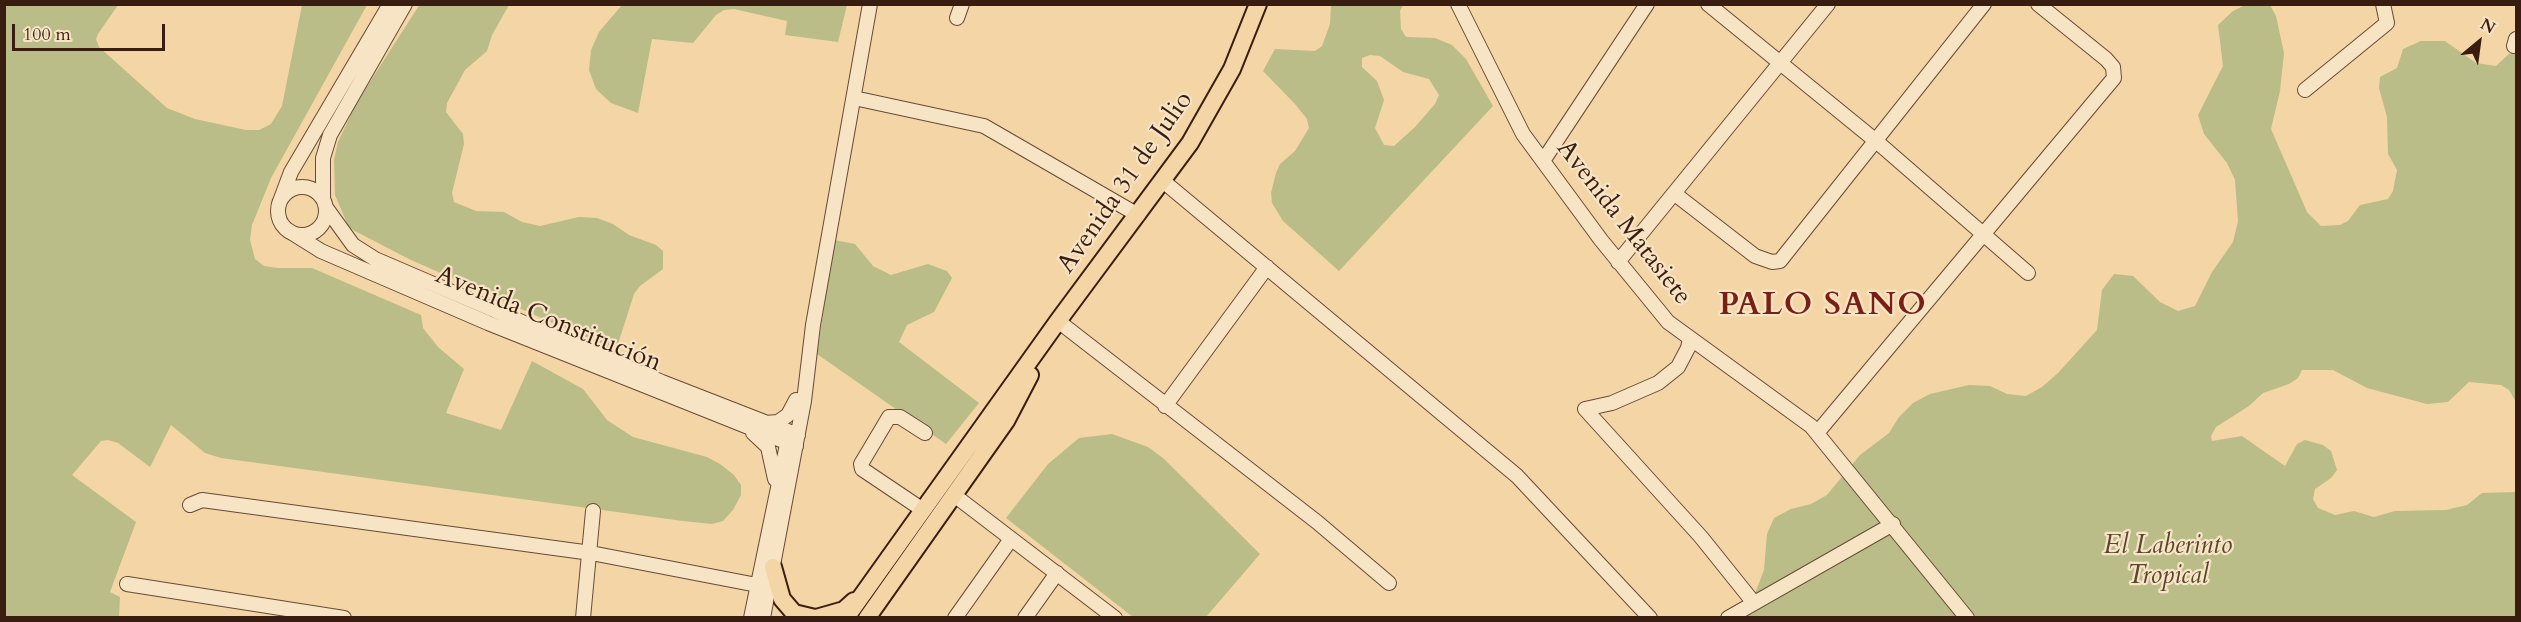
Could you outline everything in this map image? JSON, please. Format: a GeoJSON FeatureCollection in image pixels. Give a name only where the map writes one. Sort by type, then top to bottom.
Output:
{"type":"FeatureCollection","features":[{"type":"Feature","properties":{"kind":"main road","name":"Avenida 31 de Julio"},"geometry":{"type":"LineString","coordinates":[[1058,321],[1190,143],[1217,98],[1244,43],[1258,4]]}},
{"type":"Feature","properties":{"kind":"main road"},"geometry":{"type":"LineString","coordinates":[[867,618],[1006,421],[1058,321]]}},
{"type":"Feature","properties":{"kind":"main road"},"geometry":{"type":"LineString","coordinates":[[846,618],[1058,321]]}},
{"type":"Feature","properties":{"kind":"main road"},"geometry":{"type":"LineString","coordinates":[[773,567],[782,599],[794,613],[815,618],[844,610],[864,593]]}},
{"type":"Feature","properties":{"kind":"street"},"geometry":{"type":"LineString","coordinates":[[390,4],[291,172],[278,213],[286,229],[294,234],[313,233],[321,227],[325,203],[323,158],[330,135],[405,4]]}},
{"type":"Feature","properties":{"kind":"street"},"geometry":{"type":"LineString","coordinates":[[763,618],[792,439],[870,4]]}},
{"type":"Feature","properties":{"kind":"street","name":"Avenida Matasiete"},"geometry":{"type":"LineString","coordinates":[[1458,4],[1522,134],[1618,262],[1668,322],[1811,426],[1893,524],[1967,618]]}},
{"type":"Feature","properties":{"kind":"street"},"geometry":{"type":"LineString","coordinates":[[1543,161],[1647,4]]}},
{"type":"Feature","properties":{"kind":"street"},"geometry":{"type":"LineString","coordinates":[[1708,4],[1876,141],[2028,273]]}},
{"type":"Feature","properties":{"kind":"street"},"geometry":{"type":"LineString","coordinates":[[1618,262],[1828,4]]}},
{"type":"Feature","properties":{"kind":"street"},"geometry":{"type":"LineString","coordinates":[[1675,194],[1755,256],[1772,262],[1780,261],[1984,4]]}},
{"type":"Feature","properties":{"kind":"street"},"geometry":{"type":"LineString","coordinates":[[1817,433],[2114,78],[2113,67],[2106,59],[2038,4]]}},
{"type":"Feature","properties":{"kind":"street"},"geometry":{"type":"LineString","coordinates":[[2305,90],[2387,23],[2383,4]]}},
{"type":"Feature","properties":{"kind":"street"},"geometry":{"type":"LineString","coordinates":[[854,98],[984,126],[1138,215]]}},
{"type":"Feature","properties":{"kind":"street"},"geometry":{"type":"LineString","coordinates":[[1163,181],[1517,476],[1650,618]]}},
{"type":"Feature","properties":{"kind":"street"},"geometry":{"type":"LineString","coordinates":[[279,204],[290,189],[299,186],[308,187],[325,203]]}},
{"type":"Feature","properties":{"kind":"street","name":"Avenida Constitución"},"geometry":{"type":"LineString","coordinates":[[325,203],[353,245],[375,259],[765,423],[792,439]]}},
{"type":"Feature","properties":{"kind":"street","name":"Avenida Constitución"},"geometry":{"type":"LineString","coordinates":[[286,229],[321,250],[488,323],[745,426],[792,439]]}},
{"type":"Feature","properties":{"kind":"street"},"geometry":{"type":"LineString","coordinates":[[1165,406],[1267,267]]}},
{"type":"Feature","properties":{"kind":"street"},"geometry":{"type":"LineString","coordinates":[[1058,321],[1317,522],[1389,584]]}},
{"type":"Feature","properties":{"kind":"street"},"geometry":{"type":"LineString","coordinates":[[1690,338],[1688,348],[1678,367],[1658,383],[1612,403],[1585,409],[1701,537],[1754,603]]}},
{"type":"Feature","properties":{"kind":"street"},"geometry":{"type":"LineString","coordinates":[[751,618],[777,488],[792,439],[796,400],[810,346]]}},
{"type":"Feature","properties":{"kind":"street"},"geometry":{"type":"LineString","coordinates":[[765,423],[778,422],[788,415],[796,400]]}},
{"type":"Feature","properties":{"kind":"street"},"geometry":{"type":"LineString","coordinates":[[923,510],[862,469],[861,464],[889,417],[900,417],[925,433]]}},
{"type":"Feature","properties":{"kind":"street"},"geometry":{"type":"LineString","coordinates":[[745,426],[768,447],[777,488]]}},
{"type":"Feature","properties":{"kind":"street"},"geometry":{"type":"LineString","coordinates":[[954,495],[1112,616]]}},
{"type":"Feature","properties":{"kind":"street"},"geometry":{"type":"LineString","coordinates":[[190,505],[202,500],[591,553],[757,585]]}},
{"type":"Feature","properties":{"kind":"street"},"geometry":{"type":"LineString","coordinates":[[583,618],[591,553],[593,511]]}},
{"type":"Feature","properties":{"kind":"street"},"geometry":{"type":"LineString","coordinates":[[1728,618],[1893,524]]}},
{"type":"Feature","properties":{"kind":"street"},"geometry":{"type":"LineString","coordinates":[[955,618],[1011,539]]}},
{"type":"Feature","properties":{"kind":"street"},"geometry":{"type":"LineString","coordinates":[[1025,618],[1057,573]]}},
{"type":"Feature","properties":{"kind":"street"},"geometry":{"type":"LineString","coordinates":[[127,584],[344,618]]}},
{"type":"Feature","properties":{"kind":"green space"},"geometry":{"type":"Polygon","coordinates":[[[420,4],[509,5],[492,35],[487,51],[465,70],[447,103],[446,112],[463,134],[464,144],[452,193],[454,202],[476,211],[504,212],[522,222],[540,226],[579,217],[597,218],[613,224],[629,235],[656,245],[663,251],[663,269],[640,286],[634,294],[617,347],[609,348],[409,259],[349,228],[335,195],[334,160],[338,142],[357,102],[420,4]]]}},
{"type":"Feature","properties":{"kind":"green space"},"geometry":{"type":"Polygon","coordinates":[[[4,5],[118,5],[98,34],[96,39],[99,47],[167,108],[195,119],[246,130],[259,130],[271,124],[282,106],[302,5],[367,5],[271,178],[252,225],[250,240],[255,259],[264,266],[312,268],[421,315],[423,328],[438,347],[464,369],[446,413],[501,430],[532,361],[583,389],[607,420],[633,437],[707,457],[720,464],[734,475],[741,485],[741,495],[733,510],[723,521],[712,524],[221,458],[205,453],[171,425],[150,467],[118,443],[108,440],[101,441],[72,475],[136,522],[110,592],[120,597],[119,617],[5,617],[4,5]]]}},
{"type":"Feature","properties":{"kind":"green space"},"geometry":{"type":"Polygon","coordinates":[[[622,5],[847,5],[838,42],[785,35],[787,21],[734,9],[724,10],[716,15],[693,43],[652,39],[638,113],[611,103],[596,89],[589,70],[591,50],[599,32],[622,5]]]}},
{"type":"Feature","properties":{"kind":"green space"},"geometry":{"type":"Polygon","coordinates":[[[1331,5],[1403,5],[1400,11],[1401,29],[1406,37],[1435,38],[1452,45],[1466,59],[1493,106],[1339,271],[1283,221],[1272,203],[1271,193],[1280,164],[1295,151],[1309,128],[1307,119],[1295,104],[1263,71],[1275,49],[1315,51],[1322,46],[1330,24],[1331,5]],[[1370,55],[1362,58],[1362,67],[1377,81],[1384,100],[1375,128],[1384,145],[1394,146],[1415,127],[1435,104],[1439,95],[1429,79],[1403,72],[1380,56],[1370,55]]]}},
{"type":"Feature","properties":{"kind":"green space","name":"El Laberinto Tropical"},"geometry":{"type":"Polygon","coordinates":[[[2245,5],[2270,5],[2276,16],[2284,53],[2280,91],[2271,129],[2307,212],[2321,226],[2340,225],[2348,221],[2360,205],[2388,199],[2393,191],[2397,170],[2388,154],[2387,117],[2379,88],[2380,77],[2397,68],[2403,49],[2421,41],[2445,41],[2476,63],[2496,66],[2510,53],[2516,40],[2516,402],[2509,390],[2501,385],[2469,382],[2448,402],[2427,404],[2367,388],[2333,370],[2302,370],[2298,378],[2289,384],[2263,393],[2249,406],[2216,427],[2211,436],[2212,441],[2242,436],[2285,466],[2297,444],[2305,440],[2323,445],[2331,451],[2337,470],[2331,478],[2315,489],[2313,499],[2318,508],[2335,515],[2354,511],[2374,517],[2395,511],[2446,510],[2467,505],[2482,493],[2516,492],[2516,617],[1728,618],[1751,604],[1764,570],[1767,534],[1774,518],[1791,509],[1811,504],[1827,495],[1860,455],[1889,433],[1899,417],[1913,403],[1930,394],[1969,385],[1990,386],[2007,394],[2026,396],[2042,387],[2097,330],[2102,290],[2114,274],[2133,276],[2160,302],[2178,311],[2195,306],[2212,272],[2233,242],[2238,221],[2235,180],[2227,163],[2204,134],[2198,115],[2223,66],[2218,25],[2233,11],[2245,5]]]}},
{"type":"Feature","properties":{"kind":"green space"},"geometry":{"type":"Polygon","coordinates":[[[834,240],[855,244],[873,266],[891,275],[928,264],[947,271],[952,278],[934,312],[907,325],[899,342],[979,403],[946,444],[817,354],[834,240]]]}},
{"type":"Feature","properties":{"kind":"green space"},"geometry":{"type":"Polygon","coordinates":[[[1112,434],[1148,447],[1163,458],[1260,554],[1206,617],[1133,617],[1006,518],[1048,464],[1079,438],[1112,434]]]}},
{"type":"Feature","properties":{"kind":"district","name":"PALO SANO"},"geometry":{"type":"Point","coordinates":[1823,307]}}]}
